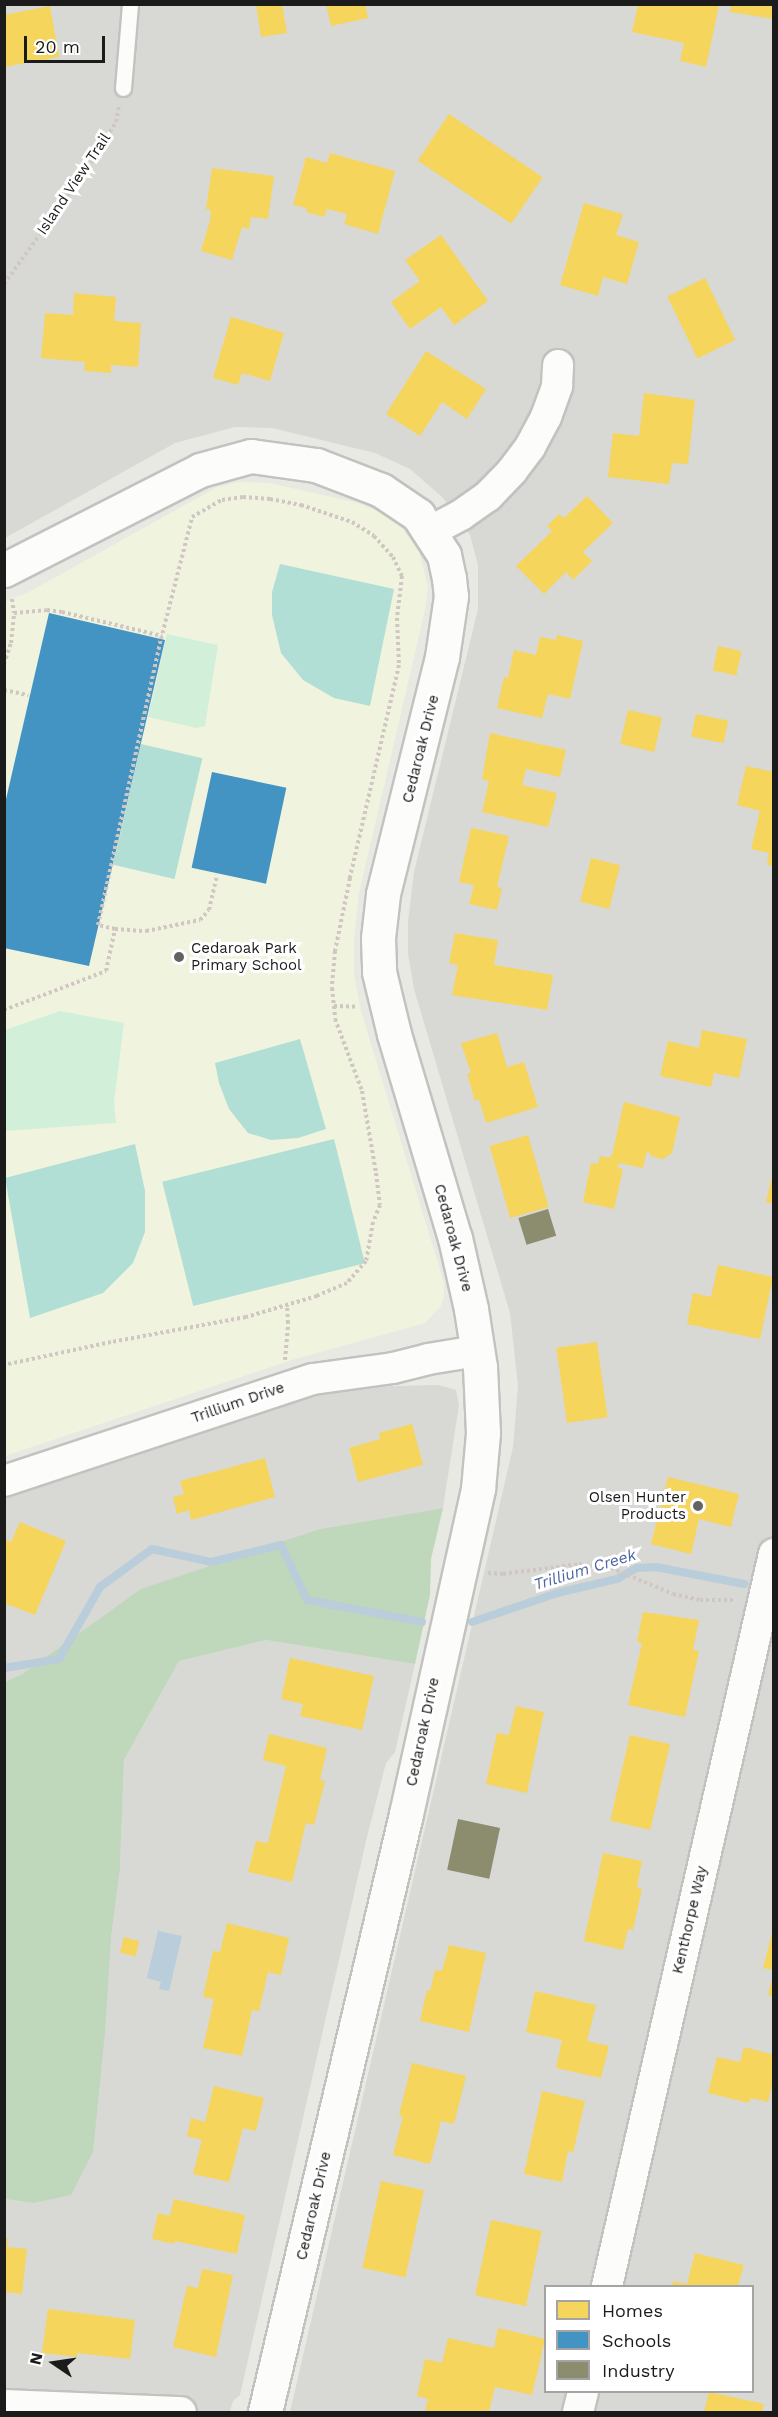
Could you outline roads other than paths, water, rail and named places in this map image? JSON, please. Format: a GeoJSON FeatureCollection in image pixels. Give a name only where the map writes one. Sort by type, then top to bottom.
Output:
{"type":"FeatureCollection","features":[{"type":"Feature","properties":{"kind":"street"},"geometry":{"type":"LineString","coordinates":[[431,531],[461,515],[488,496],[512,471],[530,447],[546,417],[557,386],[558,365]]}},
{"type":"Feature","properties":{"kind":"street","name":"Cedaroak Drive"},"geometry":{"type":"LineString","coordinates":[[8,584],[200,470],[251,456],[316,465],[381,490],[418,515],[431,531],[444,555],[449,578],[451,596],[448,619],[432,704],[383,894],[378,938],[379,972],[394,1034],[455,1238],[478,1351],[483,1433],[478,1489],[462,1567],[265,2412]]}},
{"type":"Feature","properties":{"kind":"street","name":"Trillium Drive"},"geometry":{"type":"LineString","coordinates":[[4,1481],[313,1379],[393,1368],[428,1359],[478,1351]]}},
{"type":"Feature","properties":{"kind":"street","name":"Kenthorpe Way"},"geometry":{"type":"LineString","coordinates":[[607,2285],[774,1554]]}},
{"type":"Feature","properties":{"kind":"street"},"geometry":{"type":"LineString","coordinates":[[578,2412],[583,2393]]}},
{"type":"Feature","properties":{"kind":"street"},"geometry":{"type":"LineString","coordinates":[[4,2405],[181,2412]]}},
{"type":"Feature","properties":{"kind":"lane"},"geometry":{"type":"LineString","coordinates":[[123,88],[130,4]]}},
{"type":"Feature","properties":{"kind":"waterway","name":"Trillium Creek"},"geometry":{"type":"LineString","coordinates":[[4,1668],[59,1659],[100,1587],[152,1549],[211,1562],[281,1545],[307,1600],[422,1622]]}},
{"type":"Feature","properties":{"kind":"waterway","name":"Trillium Creek"},"geometry":{"type":"LineString","coordinates":[[472,1622],[557,1593],[617,1579],[637,1568],[656,1567],[744,1584]]}},
{"type":"Feature","properties":{"kind":"place","name":"Cedaroak Park Primary School"},"geometry":{"type":"Point","coordinates":[179,957]}},
{"type":"Feature","properties":{"kind":"place","name":"Olsen Hunter Products"},"geometry":{"type":"Point","coordinates":[698,1506]}}]}
